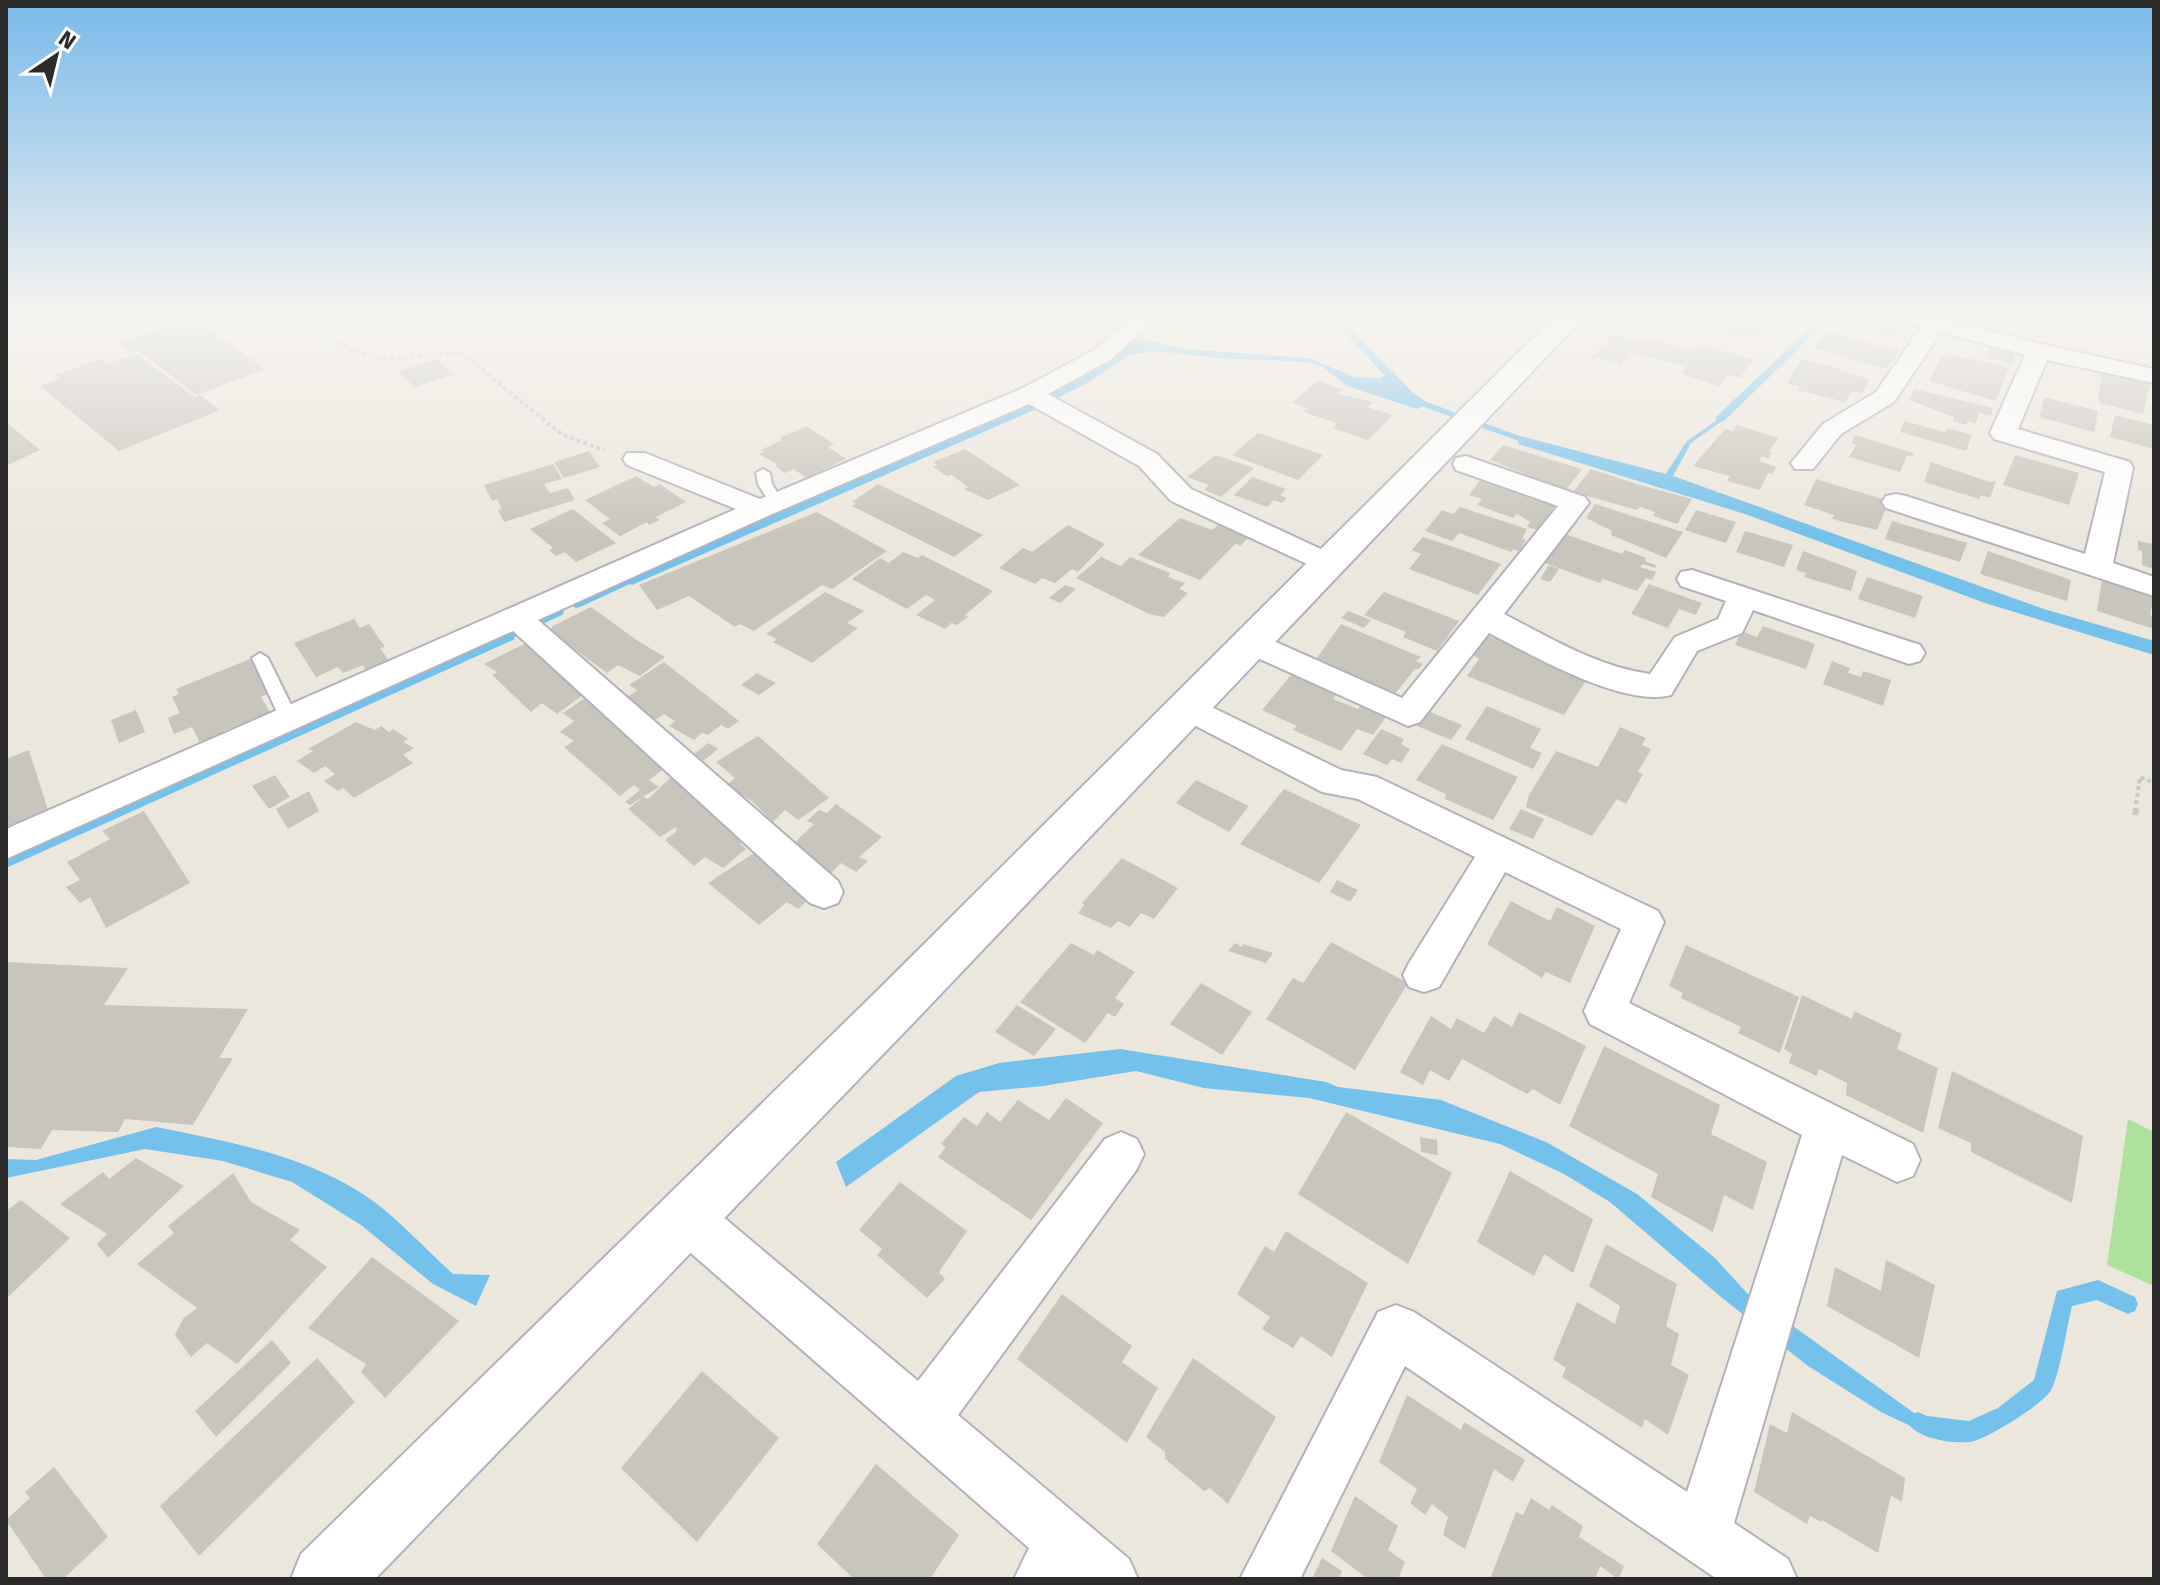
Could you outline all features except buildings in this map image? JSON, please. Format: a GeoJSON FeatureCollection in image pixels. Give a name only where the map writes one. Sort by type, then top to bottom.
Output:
{"type":"FeatureCollection","features":[{"type":"Feature","properties":{"kind":"street"},"geometry":{"type":"LineString","coordinates":[[6,845],[172,787],[244,754],[290,721],[516,617],[618,585],[1041,388]]}},
{"type":"Feature","properties":{"kind":"street"},"geometry":{"type":"LineString","coordinates":[[326,1579],[1500,388]]}},
{"type":"Feature","properties":{"kind":"street"},"geometry":{"type":"LineString","coordinates":[[1804,463],[1832,429],[1885,397],[1891,388]]}},
{"type":"Feature","properties":{"kind":"street"},"geometry":{"type":"LineString","coordinates":[[2023,388],[2003,433],[2120,468],[2097,568]]}},
{"type":"Feature","properties":{"kind":"street"},"geometry":{"type":"LineString","coordinates":[[1030,394],[1148,460],[1181,495],[1328,563]]}},
{"type":"Feature","properties":{"kind":"street"},"geometry":{"type":"LineString","coordinates":[[636,459],[787,504]]}},
{"type":"Feature","properties":{"kind":"street"},"geometry":{"type":"LineString","coordinates":[[1251,643],[1408,714],[1575,503],[1466,464]]}},
{"type":"Feature","properties":{"kind":"street"},"geometry":{"type":"LineString","coordinates":[[1896,502],[2154,587]]}},
{"type":"Feature","properties":{"kind":"street"},"geometry":{"type":"LineString","coordinates":[[1692,579],[1909,653]]}},
{"type":"Feature","properties":{"kind":"street"},"geometry":{"type":"LineString","coordinates":[[1484,617],[1569,659],[1635,685],[1659,687],[1686,644],[1731,626],[1744,596]]}},
{"type":"Feature","properties":{"kind":"street"},"geometry":{"type":"LineString","coordinates":[[516,617],[824,892]]}},
{"type":"Feature","properties":{"kind":"street"},"geometry":{"type":"LineString","coordinates":[[1187,707],[1335,783],[1364,786],[1644,922],[1605,1011],[1897,1160]]}},
{"type":"Feature","properties":{"kind":"street"},"geometry":{"type":"LineString","coordinates":[[1424,975],[1498,851]]}},
{"type":"Feature","properties":{"kind":"street"},"geometry":{"type":"LineString","coordinates":[[1702,1535],[1828,1125]]}},
{"type":"Feature","properties":{"kind":"street"},"geometry":{"type":"LineString","coordinates":[[922,1420],[1121,1154]]}},
{"type":"Feature","properties":{"kind":"street"},"geometry":{"type":"LineString","coordinates":[[686,1217],[922,1420],[1054,1561],[1109,1579]]}},
{"type":"Feature","properties":{"kind":"street"},"geometry":{"type":"LineString","coordinates":[[1269,1579],[1396,1330],[1768,1579]]}},
{"type":"Feature","properties":{"kind":"lane"},"geometry":{"type":"LineString","coordinates":[[763,473],[765,484],[787,504]]}},
{"type":"Feature","properties":{"kind":"lane"},"geometry":{"type":"LineString","coordinates":[[260,658],[290,721]]}},
{"type":"Feature","properties":{"kind":"path"},"geometry":{"type":"LineString","coordinates":[[504,388],[563,435],[636,459]]}},
{"type":"Feature","properties":{"kind":"path"},"geometry":{"type":"LineString","coordinates":[[2135,815],[2140,777],[2154,783]]}},
{"type":"Feature","properties":{"kind":"green space"},"geometry":{"type":"Polygon","coordinates":[[[2128,1119],[2154,1132],[2154,1286],[2107,1265],[2128,1119]]]}},
{"type":"Feature","properties":{"kind":"water"},"geometry":{"type":"Polygon","coordinates":[[[1040,388],[1077,388],[1034,410],[632,585],[622,578],[1040,388]]]}},
{"type":"Feature","properties":{"kind":"water"},"geometry":{"type":"Polygon","coordinates":[[[1353,388],[1408,388],[1428,403],[1417,409],[1353,388]]]}},
{"type":"Feature","properties":{"kind":"water"},"geometry":{"type":"Polygon","coordinates":[[[1734,408],[1728,417],[1691,443],[1673,476],[2044,609],[2154,641],[2154,655],[1985,603],[1745,514],[1518,444],[1520,436],[1666,474],[1686,442],[1734,408]]]}},
{"type":"Feature","properties":{"kind":"water"},"geometry":{"type":"Polygon","coordinates":[[[505,630],[515,639],[6,868],[6,853],[505,630]]]}},
{"type":"Feature","properties":{"kind":"water"},"geometry":{"type":"Polygon","coordinates":[[[1120,1049],[1326,1082],[1338,1087],[1441,1100],[1546,1142],[1637,1194],[1715,1258],[1747,1293],[1935,1428],[1917,1429],[1881,1412],[1808,1366],[1610,1202],[1564,1174],[1500,1144],[1309,1098],[1204,1088],[1136,1071],[1043,1086],[979,1092],[846,1187],[836,1162],[956,1076],[999,1063],[1120,1049]]]}},
{"type":"Feature","properties":{"kind":"water"},"geometry":{"type":"Polygon","coordinates":[[[156,1127],[265,1151],[342,1182],[389,1214],[453,1274],[490,1275],[476,1306],[433,1284],[361,1225],[292,1182],[223,1161],[145,1149],[6,1178],[6,1159],[36,1160],[156,1127]]]}},
{"type":"Feature","properties":{"kind":"waterway"},"geometry":{"type":"LineString","coordinates":[[1720,419],[1752,388]]}},
{"type":"Feature","properties":{"kind":"waterway"},"geometry":{"type":"LineString","coordinates":[[1407,398],[1534,443]]}},
{"type":"Feature","properties":{"kind":"waterway"},"geometry":{"type":"LineString","coordinates":[[576,604],[641,574]]}},
{"type":"Feature","properties":{"kind":"waterway"},"geometry":{"type":"LineString","coordinates":[[493,642],[558,612]]}},
{"type":"Feature","properties":{"kind":"waterway"},"geometry":{"type":"LineString","coordinates":[[1918,1422],[1924,1426],[1970,1432],[2005,1415],[2043,1386],[2064,1298],[2098,1290],[2128,1304]]}}]}
